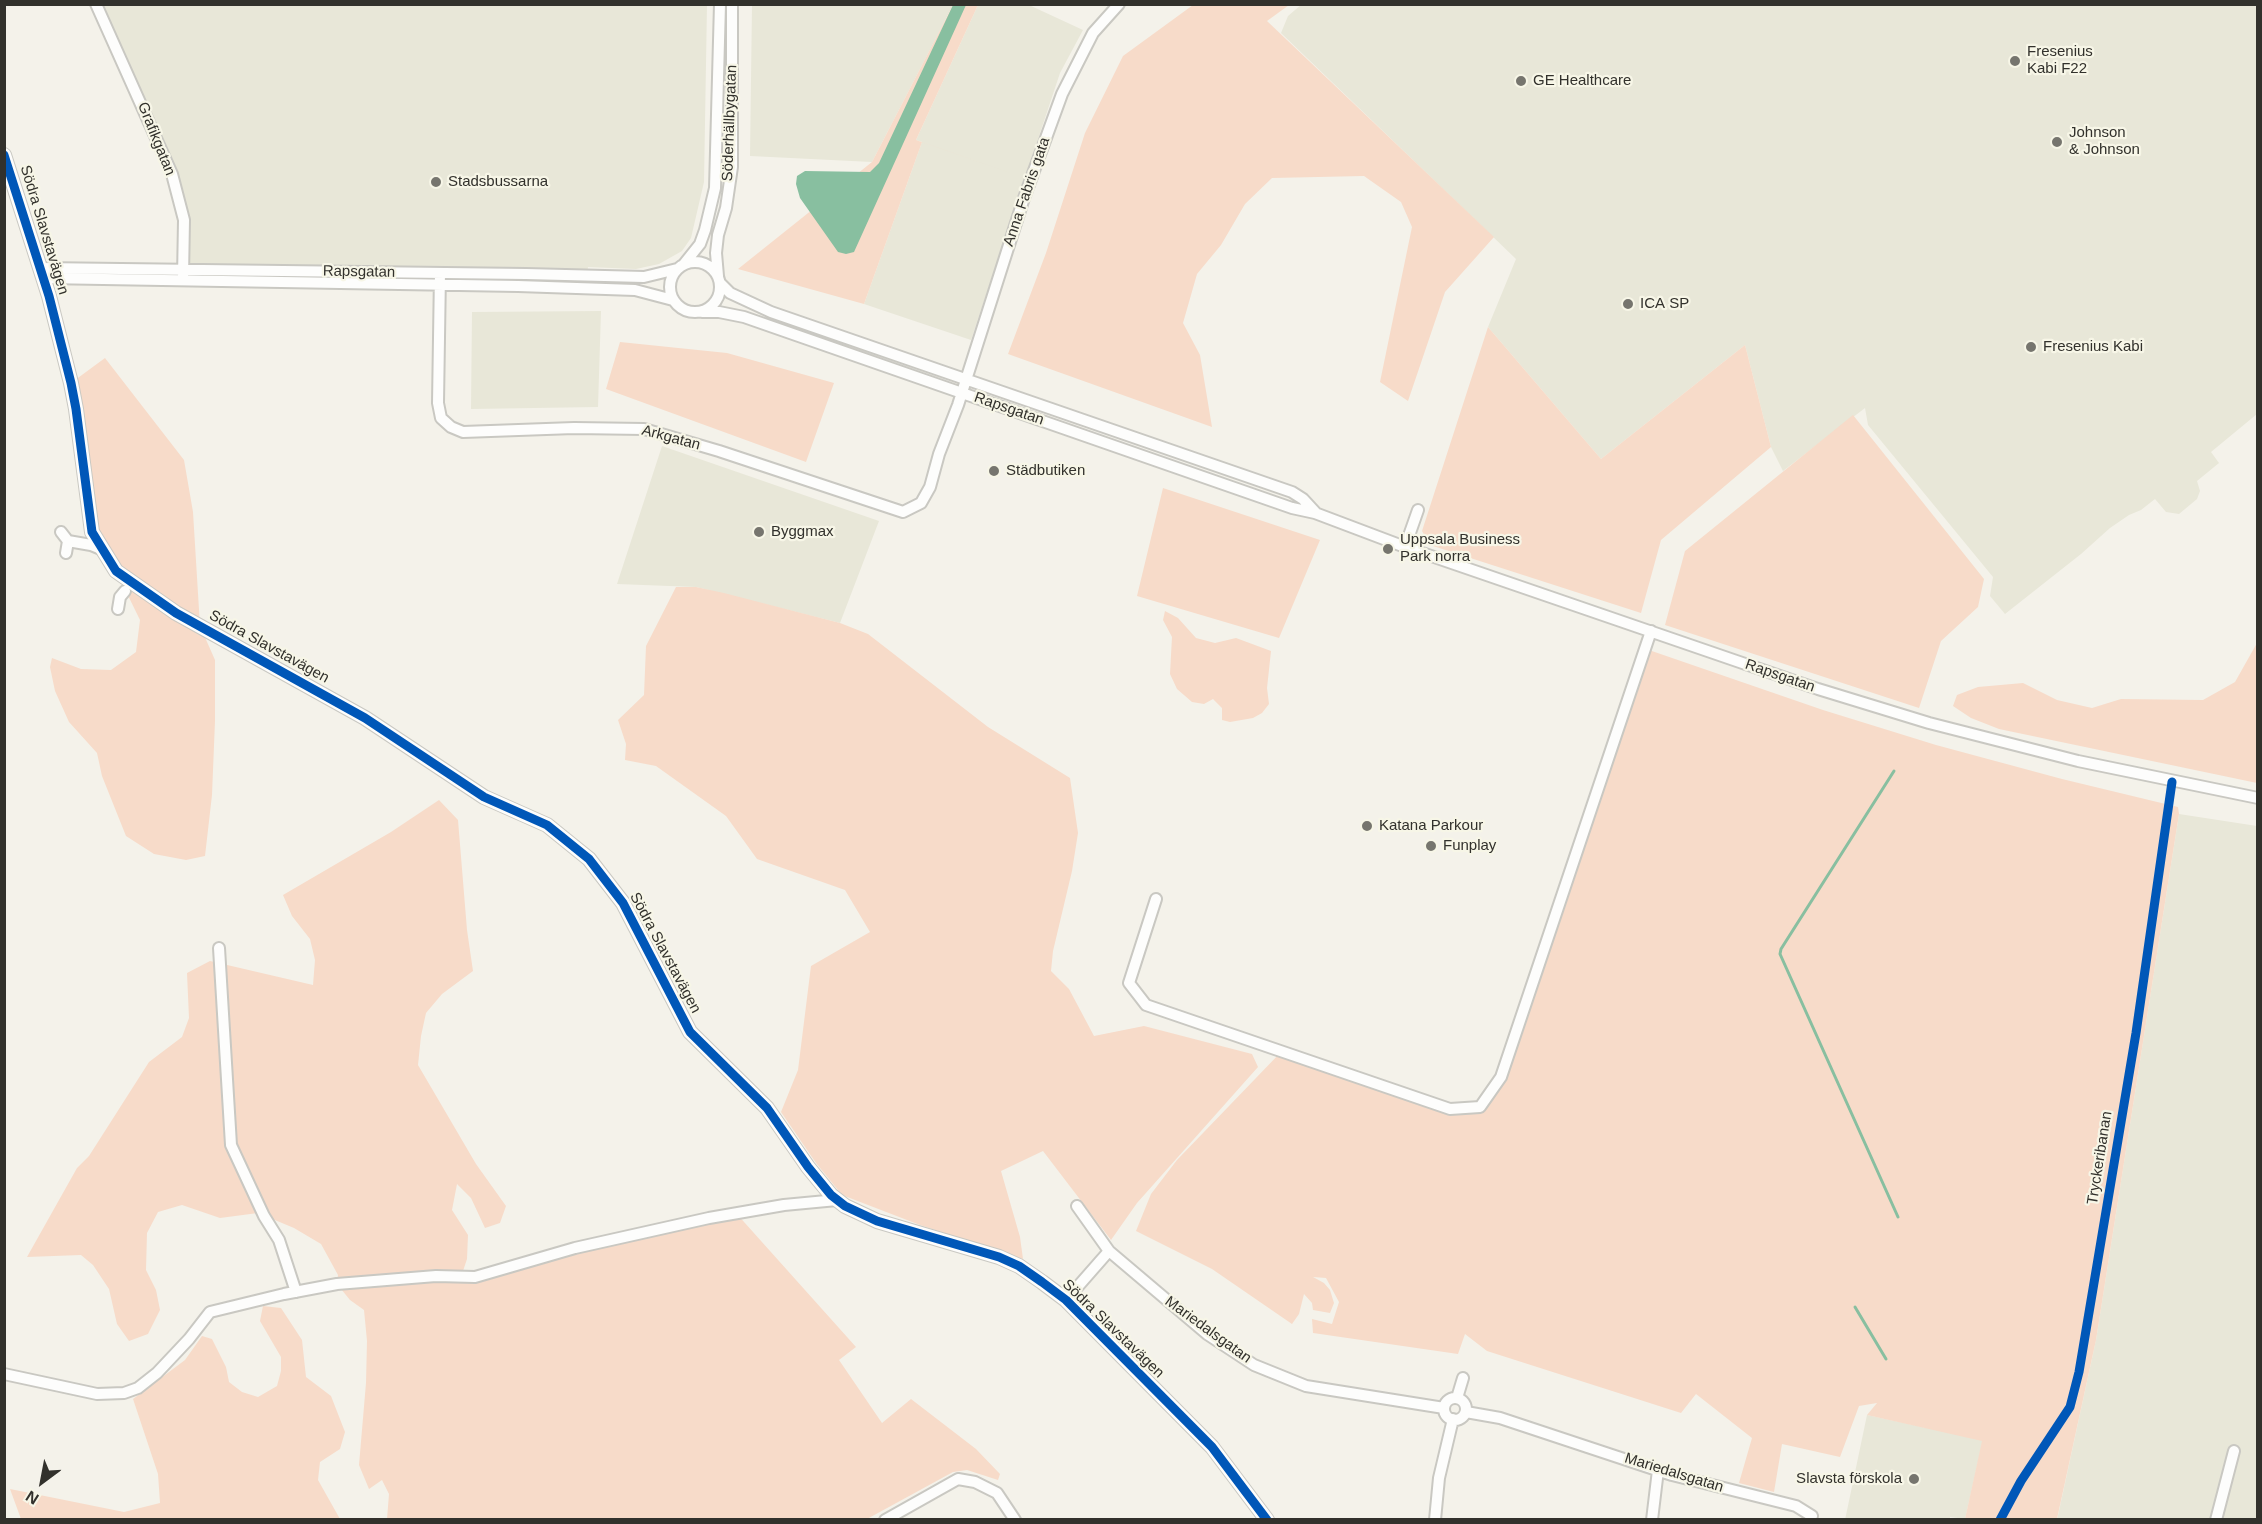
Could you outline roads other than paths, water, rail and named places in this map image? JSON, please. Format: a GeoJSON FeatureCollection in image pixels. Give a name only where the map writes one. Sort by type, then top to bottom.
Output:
{"type":"FeatureCollection","features":[{"type":"Feature","properties":{"kind":"street","name":"Grafikgatan"},"geometry":{"type":"LineString","coordinates":[[96,4],[172,174],[184,220],[183,276]]}},
{"type":"Feature","properties":{"kind":"street","name":"Söderhällbygatan"},"geometry":{"type":"LineString","coordinates":[[680,266],[700,244],[715,188],[720,4]]}},
{"type":"Feature","properties":{"kind":"street","name":"Söderhällbygatan"},"geometry":{"type":"LineString","coordinates":[[719,280],[716,253],[718,235],[726,207],[732,167],[732,4]]}},
{"type":"Feature","properties":{"kind":"street","name":"Anna Fabris gata"},"geometry":{"type":"LineString","coordinates":[[961,393],[1023,201],[1062,94],[1093,33],[1119,4]]}},
{"type":"Feature","properties":{"kind":"street","name":"Södra Slavstavägen"},"geometry":{"type":"LineString","coordinates":[[4,155],[42,273],[76,409],[92,532],[116,571],[176,613],[365,718],[483,797],[547,825],[589,859],[623,903],[690,1032],[766,1108],[812,1172],[837,1200],[877,1221],[999,1257],[1019,1266],[1066,1300],[1212,1447],[1267,1520]]}},
{"type":"Feature","properties":{"kind":"street"},"geometry":{"type":"LineString","coordinates":[[697,261],[704,263],[719,280],[718,298],[702,312],[685,310],[673,300],[670,283],[680,266],[697,261]]}},
{"type":"Feature","properties":{"kind":"street","name":"Rapsgatan"},"geometry":{"type":"LineString","coordinates":[[42,273],[439,279],[644,277],[680,266]]}},
{"type":"Feature","properties":{"kind":"street","name":"Rapsgatan"},"geometry":{"type":"LineString","coordinates":[[439,279],[635,290],[673,300]]}},
{"type":"Feature","properties":{"kind":"street","name":"Arkgatan"},"geometry":{"type":"LineString","coordinates":[[439,279],[438,403],[441,418],[451,427],[463,432],[564,428],[644,429],[719,451],[903,512],[921,503],[930,487],[961,393]]}},
{"type":"Feature","properties":{"kind":"street","name":"Rapsgatan"},"geometry":{"type":"LineString","coordinates":[[719,280],[730,293],[771,312],[1292,492],[1303,499],[1315,513]]}},
{"type":"Feature","properties":{"kind":"street","name":"Rapsgatan"},"geometry":{"type":"LineString","coordinates":[[702,312],[719,312],[744,317],[1818,689],[1934,724],[2078,761],[2258,798]]}},
{"type":"Feature","properties":{"kind":"street"},"geometry":{"type":"LineString","coordinates":[[1405,547],[1418,510]]}},
{"type":"Feature","properties":{"kind":"street"},"geometry":{"type":"LineString","coordinates":[[61,532],[67,547],[91,545],[103,550]]}},
{"type":"Feature","properties":{"kind":"street"},"geometry":{"type":"LineString","coordinates":[[118,609],[120,597],[125,591]]}},
{"type":"Feature","properties":{"kind":"street"},"geometry":{"type":"LineString","coordinates":[[1156,899],[1129,983],[1146,1005],[1450,1109],[1480,1107],[1501,1077],[1651,631]]}},
{"type":"Feature","properties":{"kind":"street"},"geometry":{"type":"LineString","coordinates":[[219,948],[231,1146],[264,1216],[279,1240],[296,1292]]}},
{"type":"Feature","properties":{"kind":"street"},"geometry":{"type":"LineString","coordinates":[[4,1374],[97,1394],[127,1392],[138,1388],[157,1373],[210,1312],[296,1292],[348,1283],[436,1276],[475,1277],[575,1248],[709,1218],[784,1205],[837,1200]]}},
{"type":"Feature","properties":{"kind":"street","name":"Mariedalsgatan"},"geometry":{"type":"LineString","coordinates":[[1077,1206],[1109,1251],[1207,1334],[1254,1365],[1275,1375],[1312,1387],[1444,1408]]}},
{"type":"Feature","properties":{"kind":"street"},"geometry":{"type":"LineString","coordinates":[[1066,1300],[1109,1251]]}},
{"type":"Feature","properties":{"kind":"street"},"geometry":{"type":"LineString","coordinates":[[1457,1398],[1463,1378]]}},
{"type":"Feature","properties":{"kind":"street"},"geometry":{"type":"LineString","coordinates":[[1457,1398],[1466,1404],[1466,1412],[1462,1418],[1447,1417],[1444,1408],[1448,1400],[1457,1398]]}},
{"type":"Feature","properties":{"kind":"street","name":"Mariedalsgatan"},"geometry":{"type":"LineString","coordinates":[[1466,1412],[1500,1418],[1658,1470],[1796,1506],[1812,1516]]}},
{"type":"Feature","properties":{"kind":"street"},"geometry":{"type":"LineString","coordinates":[[1435,1520],[1439,1478],[1453,1419]]}},
{"type":"Feature","properties":{"kind":"street"},"geometry":{"type":"LineString","coordinates":[[2216,1520],[2234,1452]]}},
{"type":"Feature","properties":{"kind":"street"},"geometry":{"type":"LineString","coordinates":[[1652,1520],[1658,1470]]}},
{"type":"Feature","properties":{"kind":"street"},"geometry":{"type":"LineString","coordinates":[[885,1520],[958,1479],[975,1482],[997,1492],[1015,1520]]}},
{"type":"Feature","properties":{"kind":"waterway"},"geometry":{"type":"LineString","coordinates":[[1894,771],[1780,954],[1898,1217]]}},
{"type":"Feature","properties":{"kind":"waterway"},"geometry":{"type":"LineString","coordinates":[[1855,1307],[1886,1359]]}},
{"type":"Feature","properties":{"kind":"place","name":"Fresenius Kabi F22"},"geometry":{"type":"Point","coordinates":[2015,61]}},
{"type":"Feature","properties":{"kind":"place","name":"GE Healthcare"},"geometry":{"type":"Point","coordinates":[1521,81]}},
{"type":"Feature","properties":{"kind":"place","name":"Johnson & Johnson"},"geometry":{"type":"Point","coordinates":[2057,142]}},
{"type":"Feature","properties":{"kind":"place","name":"Stadsbussarna"},"geometry":{"type":"Point","coordinates":[436,182]}},
{"type":"Feature","properties":{"kind":"place","name":"ICA SP"},"geometry":{"type":"Point","coordinates":[1628,304]}},
{"type":"Feature","properties":{"kind":"place","name":"Fresenius Kabi"},"geometry":{"type":"Point","coordinates":[2031,347]}},
{"type":"Feature","properties":{"kind":"place","name":"Städbutiken"},"geometry":{"type":"Point","coordinates":[994,471]}},
{"type":"Feature","properties":{"kind":"place","name":"Byggmax"},"geometry":{"type":"Point","coordinates":[759,532]}},
{"type":"Feature","properties":{"kind":"place","name":"Uppsala Business Park norra"},"geometry":{"type":"Point","coordinates":[1388,549]}},
{"type":"Feature","properties":{"kind":"place","name":"Katana Parkour"},"geometry":{"type":"Point","coordinates":[1367,826]}},
{"type":"Feature","properties":{"kind":"place","name":"Funplay"},"geometry":{"type":"Point","coordinates":[1431,846]}},
{"type":"Feature","properties":{"kind":"place","name":"Slavsta förskola"},"geometry":{"type":"Point","coordinates":[1914,1479]}}]}
